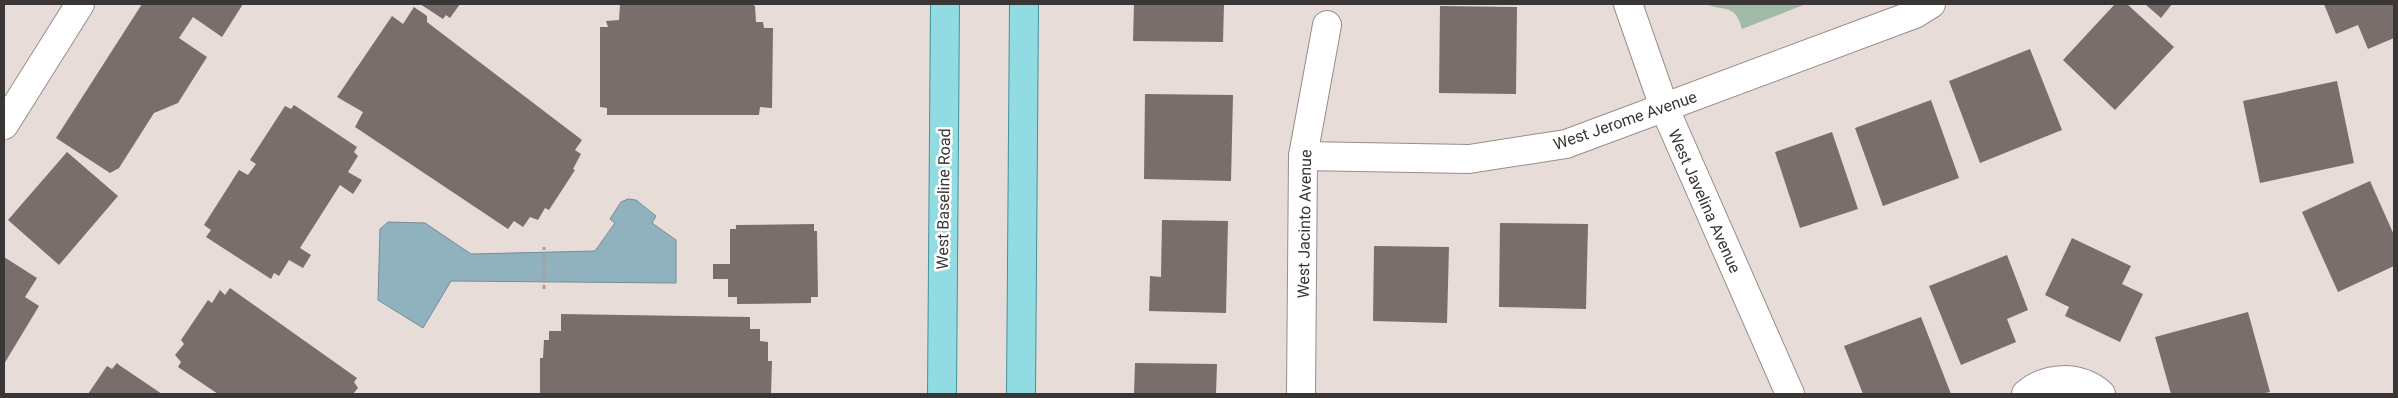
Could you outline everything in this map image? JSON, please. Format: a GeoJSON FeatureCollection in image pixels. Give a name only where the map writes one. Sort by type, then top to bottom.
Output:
{"type":"FeatureCollection","features":[{"type":"Feature","properties":{"kind":"main road","name":"West Baseline Road"},"geometry":{"type":"LineString","coordinates":[[942,394],[945,4]]}},
{"type":"Feature","properties":{"kind":"main road"},"geometry":{"type":"LineString","coordinates":[[1021,394],[1024,4]]}},
{"type":"Feature","properties":{"kind":"street"},"geometry":{"type":"LineString","coordinates":[[4,124],[80,4]]}},
{"type":"Feature","properties":{"kind":"street","name":"West Javelina Avenue"},"geometry":{"type":"LineString","coordinates":[[1628,4],[1664,107],[1790,394]]}},
{"type":"Feature","properties":{"kind":"street","name":"West Jerome Avenue"},"geometry":{"type":"LineString","coordinates":[[1303,156],[1468,159],[1566,144],[1915,14],[1931,4]]}},
{"type":"Feature","properties":{"kind":"street","name":"West Jacinto Avenue"},"geometry":{"type":"LineString","coordinates":[[1301,394],[1303,156],[1327,25]]}},
{"type":"Feature","properties":{"kind":"street"},"geometry":{"type":"LineString","coordinates":[[2026,394],[2044,383],[2063,380],[2082,383],[2101,394]]}},
{"type":"Feature","properties":{"kind":"path"},"geometry":{"type":"LineString","coordinates":[[544,247],[544,289]]}},
{"type":"Feature","properties":{"kind":"green space"},"geometry":{"type":"Polygon","coordinates":[[[1705,4],[1806,4],[1742,29],[1736,15],[1732,12],[1705,4]]]}},
{"type":"Feature","properties":{"kind":"water"},"geometry":{"type":"Polygon","coordinates":[[[628,199],[636,200],[656,216],[652,223],[676,240],[676,283],[451,281],[423,328],[378,300],[380,229],[388,222],[425,223],[471,254],[595,251],[615,223],[610,219],[621,202],[628,199]]]}},
{"type":"Feature","properties":{"kind":"building"},"geometry":{"type":"Polygon","coordinates":[[[142,4],[243,4],[222,37],[193,17],[179,38],[207,57],[178,103],[154,113],[119,168],[110,173],[56,138],[142,4]]]}},
{"type":"Feature","properties":{"kind":"building"},"geometry":{"type":"Polygon","coordinates":[[[420,4],[460,4],[450,18],[446,15],[443,19],[420,4]]]}},
{"type":"Feature","properties":{"kind":"building"},"geometry":{"type":"Polygon","coordinates":[[[620,4],[751,4],[755,6],[756,22],[763,22],[764,28],[773,28],[772,108],[760,107],[759,115],[607,115],[607,108],[600,107],[600,27],[608,27],[606,21],[619,20],[620,4]]]}},
{"type":"Feature","properties":{"kind":"building"},"geometry":{"type":"Polygon","coordinates":[[[1134,4],[1224,4],[1223,42],[1133,41],[1134,4]]]}},
{"type":"Feature","properties":{"kind":"building"},"geometry":{"type":"Polygon","coordinates":[[[2115,4],[2127,4],[2174,47],[2115,110],[2063,60],[2115,4]]]}},
{"type":"Feature","properties":{"kind":"building"},"geometry":{"type":"Polygon","coordinates":[[[2145,4],[2172,4],[2161,18],[2145,4]]]}},
{"type":"Feature","properties":{"kind":"building"},"geometry":{"type":"Polygon","coordinates":[[[2324,4],[2394,4],[2394,38],[2368,49],[2358,25],[2336,34],[2324,4]]]}},
{"type":"Feature","properties":{"kind":"building"},"geometry":{"type":"Polygon","coordinates":[[[1440,6],[1517,7],[1516,94],[1439,93],[1440,6]]]}},
{"type":"Feature","properties":{"kind":"building"},"geometry":{"type":"Polygon","coordinates":[[[414,7],[427,16],[427,22],[582,140],[575,150],[581,154],[573,169],[575,170],[549,210],[545,208],[538,220],[530,217],[523,227],[514,221],[508,229],[355,127],[363,112],[337,97],[392,16],[403,24],[414,7]]]}},
{"type":"Feature","properties":{"kind":"building"},"geometry":{"type":"Polygon","coordinates":[[[2030,49],[2062,130],[1980,163],[1949,81],[2030,49]]]}},
{"type":"Feature","properties":{"kind":"building"},"geometry":{"type":"Polygon","coordinates":[[[2337,81],[2354,163],[2260,183],[2243,101],[2337,81]]]}},
{"type":"Feature","properties":{"kind":"building"},"geometry":{"type":"Polygon","coordinates":[[[1145,94],[1233,95],[1231,181],[1144,179],[1145,94]]]}},
{"type":"Feature","properties":{"kind":"building"},"geometry":{"type":"Polygon","coordinates":[[[1931,100],[1959,178],[1883,206],[1855,128],[1931,100]]]}},
{"type":"Feature","properties":{"kind":"building"},"geometry":{"type":"Polygon","coordinates":[[[294,105],[357,147],[354,152],[358,156],[348,172],[362,180],[353,194],[340,185],[300,248],[311,255],[303,268],[289,260],[279,276],[274,273],[271,279],[206,237],[211,230],[204,225],[239,170],[248,175],[256,164],[250,160],[285,106],[291,109],[294,105]]]}},
{"type":"Feature","properties":{"kind":"building"},"geometry":{"type":"Polygon","coordinates":[[[1832,132],[1858,209],[1800,228],[1775,152],[1832,132]]]}},
{"type":"Feature","properties":{"kind":"building"},"geometry":{"type":"Polygon","coordinates":[[[67,152],[118,196],[59,265],[8,220],[67,152]]]}},
{"type":"Feature","properties":{"kind":"building"},"geometry":{"type":"Polygon","coordinates":[[[2370,181],[2394,235],[2394,266],[2338,292],[2302,212],[2370,181]]]}},
{"type":"Feature","properties":{"kind":"building"},"geometry":{"type":"Polygon","coordinates":[[[1162,220],[1228,221],[1226,313],[1149,311],[1150,276],[1161,277],[1162,220]]]}},
{"type":"Feature","properties":{"kind":"building"},"geometry":{"type":"Polygon","coordinates":[[[1500,223],[1588,224],[1586,309],[1499,307],[1500,223]]]}},
{"type":"Feature","properties":{"kind":"building"},"geometry":{"type":"Polygon","coordinates":[[[814,224],[814,231],[817,231],[818,297],[811,297],[811,303],[737,304],[737,297],[728,297],[728,279],[713,279],[713,264],[730,264],[730,229],[736,229],[736,225],[814,224]]]}},
{"type":"Feature","properties":{"kind":"building"},"geometry":{"type":"Polygon","coordinates":[[[2072,238],[2131,266],[2122,284],[2143,294],[2120,342],[2065,316],[2069,307],[2045,295],[2072,238]]]}},
{"type":"Feature","properties":{"kind":"building"},"geometry":{"type":"Polygon","coordinates":[[[1374,246],[1449,247],[1447,323],[1373,321],[1374,246]]]}},
{"type":"Feature","properties":{"kind":"building"},"geometry":{"type":"Polygon","coordinates":[[[2007,255],[2028,310],[2007,319],[2016,342],[1961,365],[1929,286],[2007,255]]]}},
{"type":"Feature","properties":{"kind":"building"},"geometry":{"type":"Polygon","coordinates":[[[4,257],[37,278],[25,297],[39,306],[4,364],[4,257]]]}},
{"type":"Feature","properties":{"kind":"building"},"geometry":{"type":"Polygon","coordinates":[[[230,288],[357,378],[354,382],[358,388],[353,394],[218,394],[178,367],[181,362],[175,355],[184,344],[181,340],[208,300],[212,303],[220,290],[225,295],[230,288]]]}},
{"type":"Feature","properties":{"kind":"building"},"geometry":{"type":"Polygon","coordinates":[[[2248,312],[2270,392],[2260,394],[2171,394],[2155,337],[2248,312]]]}},
{"type":"Feature","properties":{"kind":"building"},"geometry":{"type":"Polygon","coordinates":[[[561,314],[750,317],[750,329],[760,329],[760,341],[768,342],[768,361],[772,361],[771,394],[540,394],[540,358],[543,358],[544,340],[549,340],[549,331],[561,331],[561,314]]]}},
{"type":"Feature","properties":{"kind":"building"},"geometry":{"type":"Polygon","coordinates":[[[1921,317],[1951,394],[1863,394],[1844,346],[1921,317]]]}},
{"type":"Feature","properties":{"kind":"building"},"geometry":{"type":"Polygon","coordinates":[[[117,363],[162,394],[88,394],[107,366],[112,369],[117,363]]]}},
{"type":"Feature","properties":{"kind":"building"},"geometry":{"type":"Polygon","coordinates":[[[1135,363],[1217,364],[1216,394],[1134,394],[1135,363]]]}}]}
